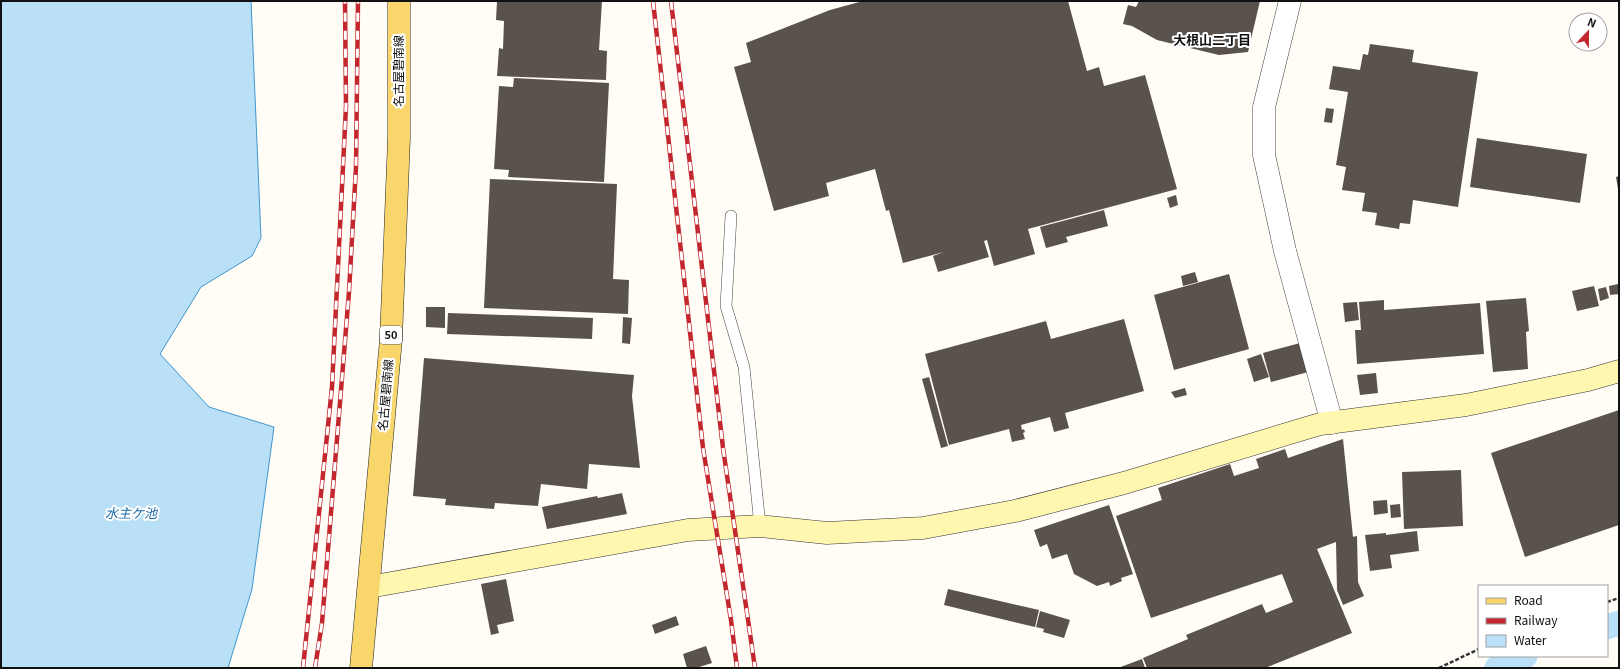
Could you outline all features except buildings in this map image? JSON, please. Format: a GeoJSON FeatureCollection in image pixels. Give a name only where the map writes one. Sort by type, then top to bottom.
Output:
{"type":"FeatureCollection","features":[{"type":"Feature","properties":{"kind":"main road","name":"名古屋碧南線"},"geometry":{"type":"LineString","coordinates":[[362,668],[391,339],[399,138],[399,1]]}},
{"type":"Feature","properties":{"kind":"street"},"geometry":{"type":"LineString","coordinates":[[1290,1],[1264,107],[1264,155],[1285,251],[1332,423]]}},
{"type":"Feature","properties":{"kind":"street"},"geometry":{"type":"LineString","coordinates":[[369,587],[688,530],[760,526],[826,533],[923,528],[1015,511],[1117,485],[1320,424],[1466,405],[1588,380],[1619,371]]}},
{"type":"Feature","properties":{"kind":"lane"},"geometry":{"type":"LineString","coordinates":[[731,216],[726,306],[744,367],[760,526]]}},
{"type":"Feature","properties":{"kind":"path"},"geometry":{"type":"LineString","coordinates":[[1608,602],[1619,598]]}},
{"type":"Feature","properties":{"kind":"path"},"geometry":{"type":"LineString","coordinates":[[1438,668],[1478,650]]}},
{"type":"Feature","properties":{"kind":"water","name":"水主ケ池"},"geometry":{"type":"Polygon","coordinates":[[[1,1],[251,1],[261,238],[252,256],[201,287],[160,354],[209,407],[274,427],[252,589],[228,668],[1,668],[1,1]]]}},
{"type":"Feature","properties":{"kind":"waterway"},"geometry":{"type":"LineString","coordinates":[[1608,627],[1619,623]]}},
{"type":"Feature","properties":{"kind":"waterway"},"geometry":{"type":"LineString","coordinates":[[1497,668],[1523,657]]}},
{"type":"Feature","properties":{"kind":"railway"},"geometry":{"type":"LineString","coordinates":[[303,668],[332,387],[346,106],[345,1]]}},
{"type":"Feature","properties":{"kind":"railway"},"geometry":{"type":"LineString","coordinates":[[315,668],[322,623],[349,292],[356,167],[358,1]]}},
{"type":"Feature","properties":{"kind":"railway"},"geometry":{"type":"LineString","coordinates":[[653,1],[703,448],[731,620],[737,668]]}},
{"type":"Feature","properties":{"kind":"railway"},"geometry":{"type":"LineString","coordinates":[[671,1],[723,448],[755,668]]}},
{"type":"Feature","properties":{"kind":"district","name":"大根山二丁目"},"geometry":{"type":"Point","coordinates":[1212,40]}}]}
